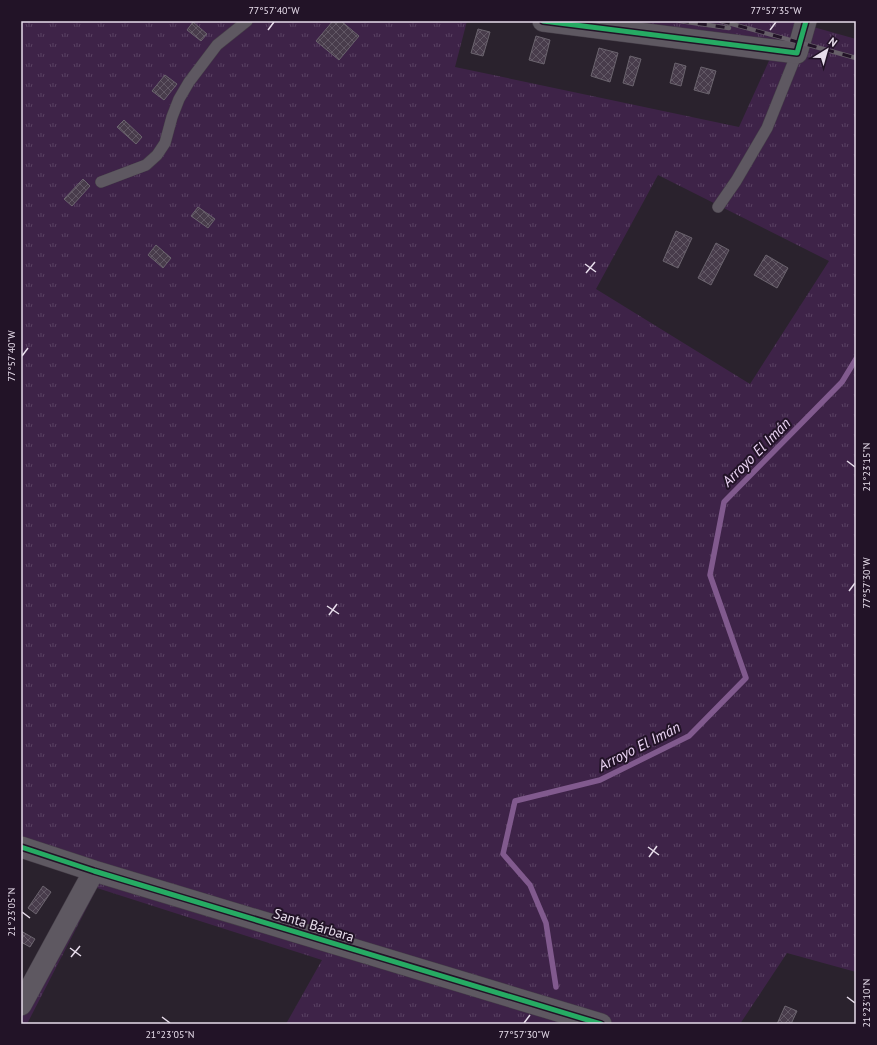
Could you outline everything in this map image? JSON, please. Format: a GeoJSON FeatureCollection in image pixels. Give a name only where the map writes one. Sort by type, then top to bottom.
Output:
{"type":"FeatureCollection","features":[{"type":"Feature","properties":{"kind":"street"},"geometry":{"type":"LineString","coordinates":[[543,21],[797,53],[806,21]]}},
{"type":"Feature","properties":{"kind":"street","name":"Santa Bárbara"},"geometry":{"type":"LineString","coordinates":[[21,847],[94,871],[601,1024]]}},
{"type":"Feature","properties":{"kind":"street"},"geometry":{"type":"LineString","coordinates":[[21,1005],[94,871]]}},
{"type":"Feature","properties":{"kind":"lane"},"geometry":{"type":"LineString","coordinates":[[102,182],[146,165],[157,155],[165,143],[172,116],[189,82],[217,46],[247,21]]}},
{"type":"Feature","properties":{"kind":"lane"},"geometry":{"type":"LineString","coordinates":[[718,207],[767,128],[797,53]]}},
{"type":"Feature","properties":{"kind":"green space"},"geometry":{"type":"Polygon","coordinates":[[[21,21],[467,21],[455,67],[739,127],[773,52],[520,21],[792,21],[856,39],[856,831],[854,856],[856,857],[856,972],[787,953],[740,1024],[286,1024],[322,960],[97,888],[27,1024],[21,1024],[21,991],[85,877],[21,857],[21,21]],[[658,175],[596,289],[750,384],[829,261],[658,175]]]}},
{"type":"Feature","properties":{"kind":"building"},"geometry":{"type":"Polygon","coordinates":[[[333,21],[341,21],[359,36],[339,60],[316,41],[333,21]]]}},
{"type":"Feature","properties":{"kind":"building"},"geometry":{"type":"Polygon","coordinates":[[[193,22],[207,34],[201,41],[187,30],[193,22]]]}},
{"type":"Feature","properties":{"kind":"building"},"geometry":{"type":"Polygon","coordinates":[[[478,29],[490,32],[483,56],[471,53],[478,29]]]}},
{"type":"Feature","properties":{"kind":"building"},"geometry":{"type":"Polygon","coordinates":[[[536,36],[550,40],[544,64],[529,60],[536,36]]]}},
{"type":"Feature","properties":{"kind":"building"},"geometry":{"type":"Polygon","coordinates":[[[599,48],[618,53],[610,82],[591,76],[599,48]]]}},
{"type":"Feature","properties":{"kind":"building"},"geometry":{"type":"Polygon","coordinates":[[[630,56],[641,59],[633,86],[623,83],[630,56]]]}},
{"type":"Feature","properties":{"kind":"building"},"geometry":{"type":"Polygon","coordinates":[[[675,63],[686,66],[681,86],[670,83],[675,63]]]}},
{"type":"Feature","properties":{"kind":"building"},"geometry":{"type":"Polygon","coordinates":[[[701,67],[716,71],[709,94],[694,90],[701,67]]]}},
{"type":"Feature","properties":{"kind":"building"},"geometry":{"type":"Polygon","coordinates":[[[165,75],[177,84],[164,100],[152,91],[165,75]]]}},
{"type":"Feature","properties":{"kind":"building"},"geometry":{"type":"Polygon","coordinates":[[[124,120],[142,137],[136,144],[117,127],[124,120]]]}},
{"type":"Feature","properties":{"kind":"building"},"geometry":{"type":"Polygon","coordinates":[[[83,179],[90,186],[72,206],[64,199],[83,179]]]}},
{"type":"Feature","properties":{"kind":"building"},"geometry":{"type":"Polygon","coordinates":[[[198,207],[215,219],[208,228],[191,216],[198,207]]]}},
{"type":"Feature","properties":{"kind":"building"},"geometry":{"type":"Polygon","coordinates":[[[676,231],[692,238],[678,268],[663,261],[676,231]]]}},
{"type":"Feature","properties":{"kind":"building"},"geometry":{"type":"Polygon","coordinates":[[[716,243],[729,250],[711,285],[698,278],[716,243]]]}},
{"type":"Feature","properties":{"kind":"building"},"geometry":{"type":"Polygon","coordinates":[[[156,245],[171,258],[163,268],[148,255],[156,245]]]}},
{"type":"Feature","properties":{"kind":"building"},"geometry":{"type":"Polygon","coordinates":[[[766,255],[788,268],[777,288],[754,275],[766,255]]]}},
{"type":"Feature","properties":{"kind":"building"},"geometry":{"type":"Polygon","coordinates":[[[43,886],[51,892],[36,914],[28,908],[43,886]]]}},
{"type":"Feature","properties":{"kind":"building"},"geometry":{"type":"Polygon","coordinates":[[[21,931],[35,939],[30,947],[21,942],[21,931]]]}},
{"type":"Feature","properties":{"kind":"building"},"geometry":{"type":"Polygon","coordinates":[[[785,1006],[797,1011],[791,1024],[777,1024],[785,1006]]]}},
{"type":"Feature","properties":{"kind":"waterway","name":"Arroyo El Imán"},"geometry":{"type":"LineString","coordinates":[[556,987],[546,923],[530,885],[503,854],[515,801],[600,780],[689,736],[746,678],[710,575],[724,502],[842,382],[856,359]]}},
{"type":"Feature","properties":{"kind":"railway"},"geometry":{"type":"LineString","coordinates":[[680,21],[729,28]]}},
{"type":"Feature","properties":{"kind":"railway"},"geometry":{"type":"LineString","coordinates":[[721,21],[856,58]]}},
{"type":"Feature","properties":{"kind":"cycle path"},"geometry":{"type":"LineString","coordinates":[[543,21],[797,53],[806,21]]}},
{"type":"Feature","properties":{"kind":"cycle path"},"geometry":{"type":"LineString","coordinates":[[21,847],[94,871],[601,1024]]}}]}
